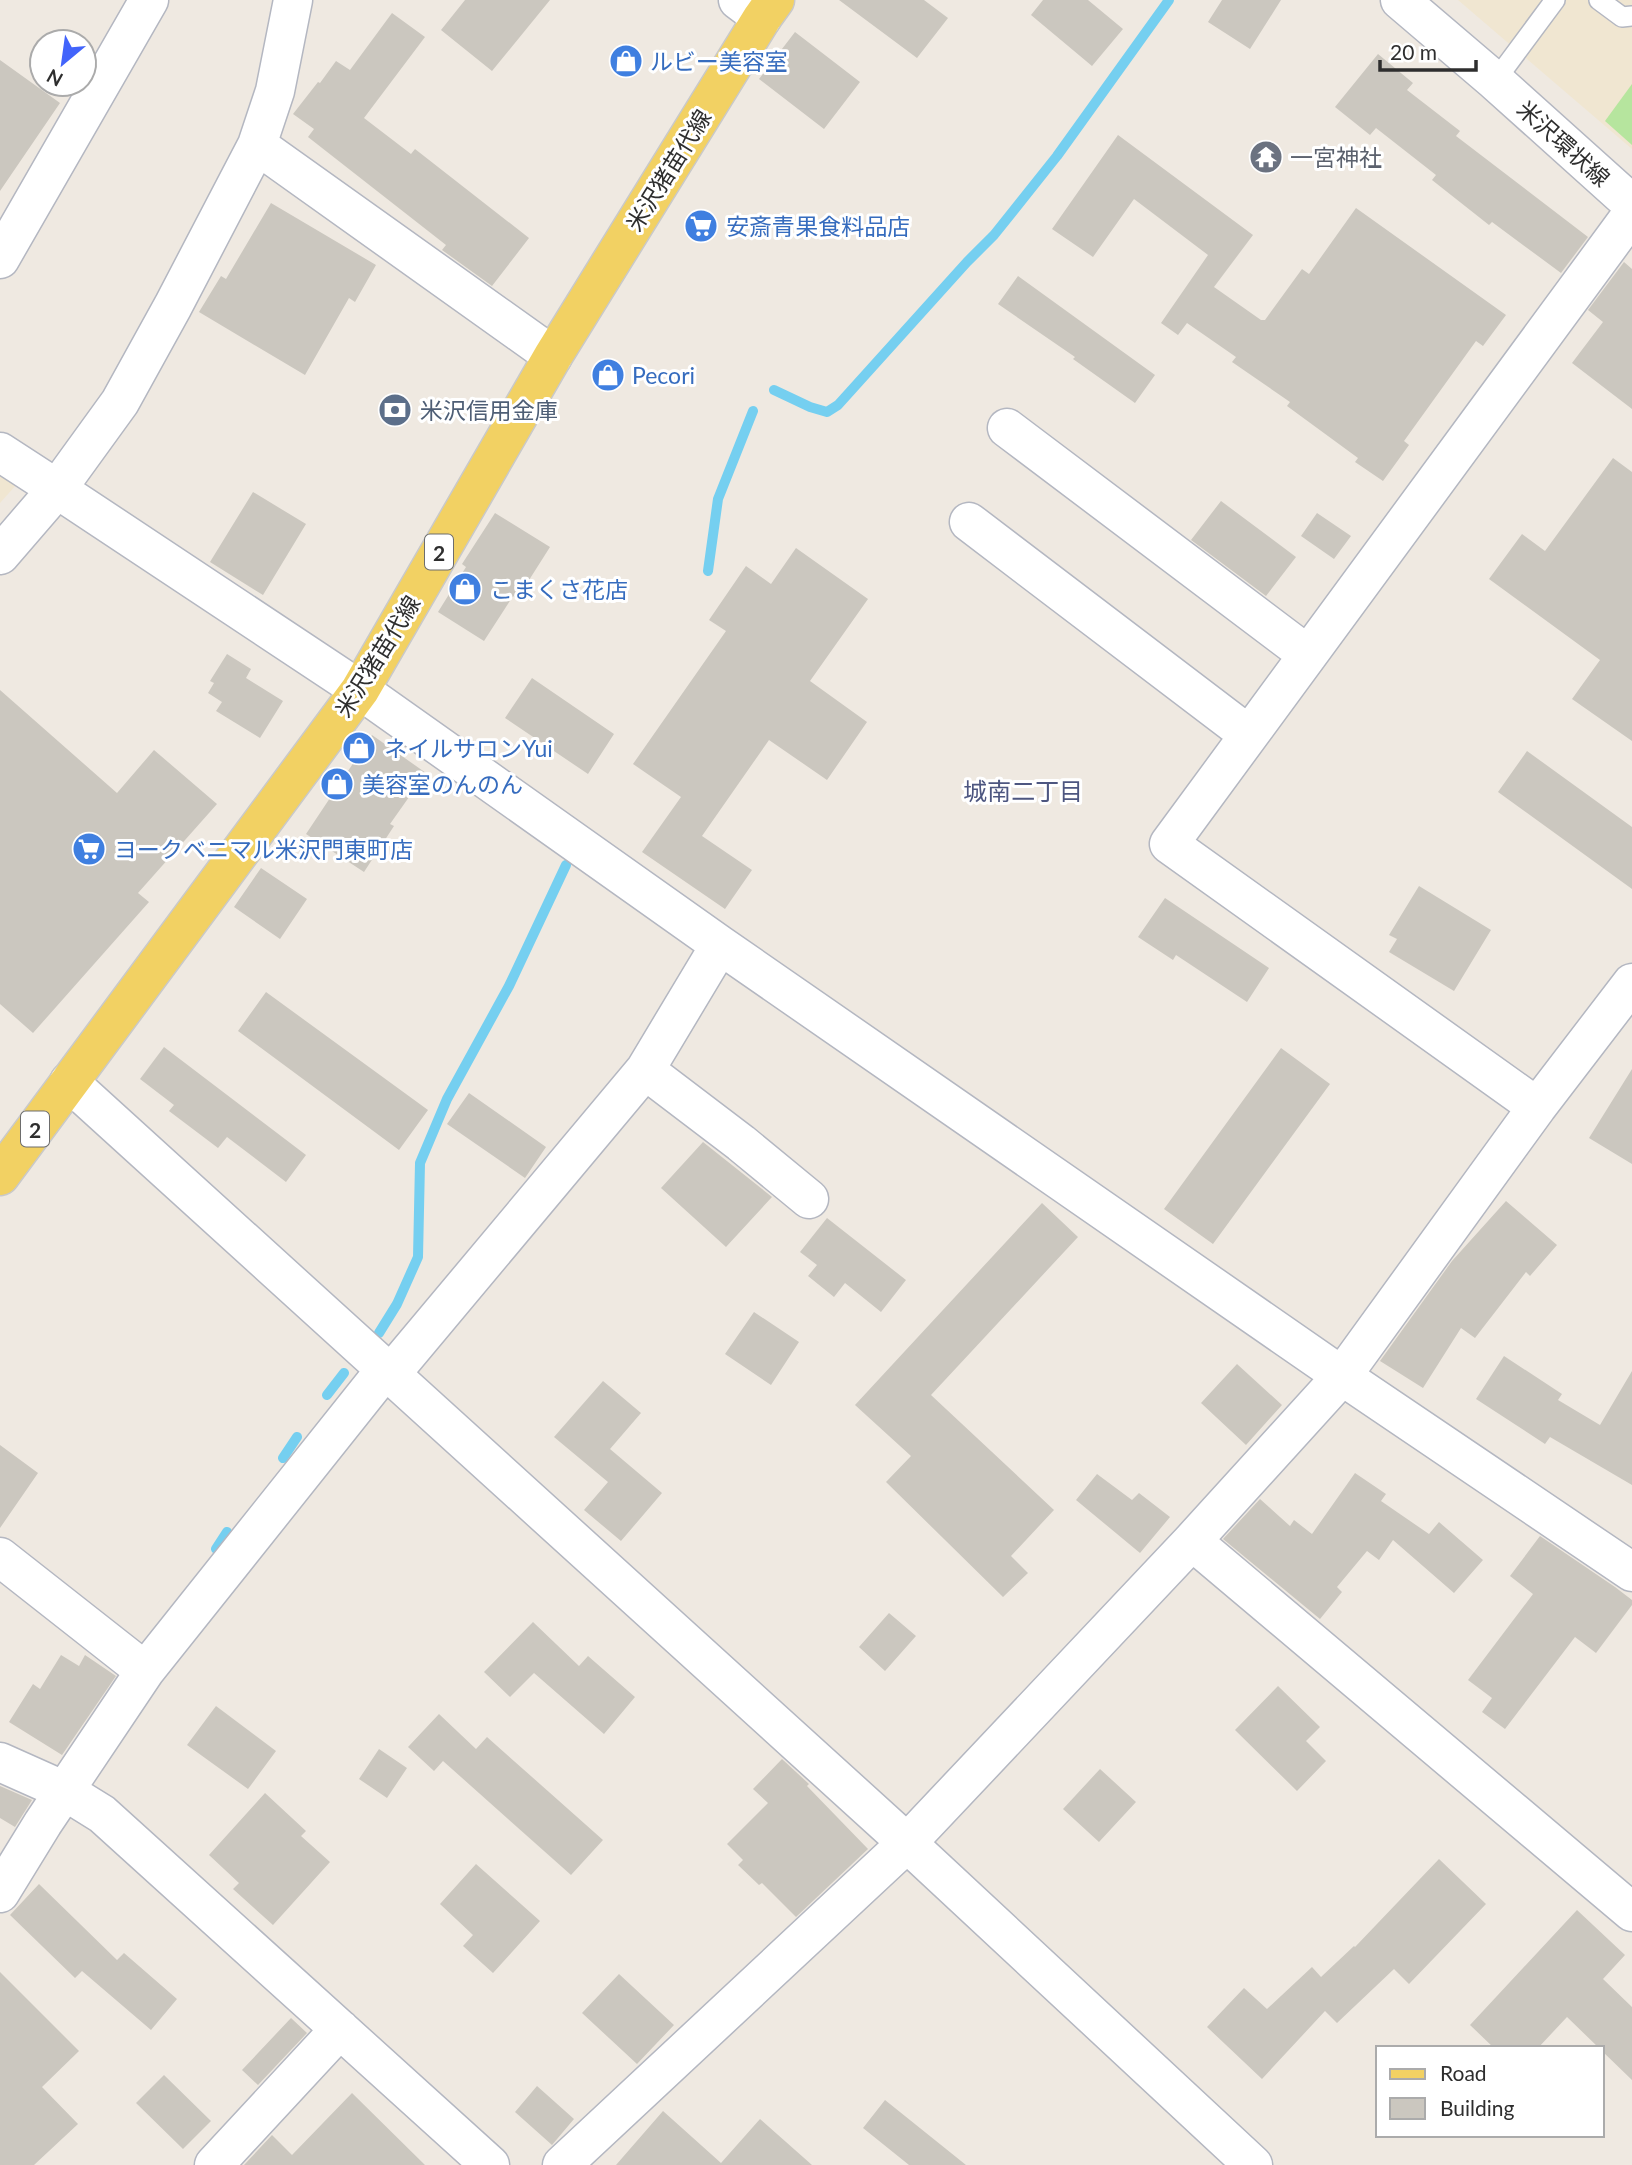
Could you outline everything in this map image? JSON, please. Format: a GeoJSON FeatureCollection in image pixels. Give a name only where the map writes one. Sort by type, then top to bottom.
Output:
{"type":"FeatureCollection","features":[{"type":"Feature","properties":{"kind":"main road","name":"米沢猪苗代線"},"geometry":{"type":"LineString","coordinates":[[0,1176],[360,690],[758,6]]}},
{"type":"Feature","properties":{"kind":"street"},"geometry":{"type":"LineString","coordinates":[[0,259],[149,0]]}},
{"type":"Feature","properties":{"kind":"street"},"geometry":{"type":"LineString","coordinates":[[0,555],[57,489],[120,402],[173,306],[257,145],[275,90],[293,0]]}},
{"type":"Feature","properties":{"kind":"street","name":"米沢環状線"},"geometry":{"type":"LineString","coordinates":[[1399,0],[1495,81],[1632,204]]}},
{"type":"Feature","properties":{"kind":"street"},"geometry":{"type":"LineString","coordinates":[[257,145],[552,356]]}},
{"type":"Feature","properties":{"kind":"street"},"geometry":{"type":"LineString","coordinates":[[1537,1107],[1169,844],[1632,214]]}},
{"type":"Feature","properties":{"kind":"street"},"geometry":{"type":"LineString","coordinates":[[1007,428],[1308,655]]}},
{"type":"Feature","properties":{"kind":"street"},"geometry":{"type":"LineString","coordinates":[[0,452],[360,690],[720,945],[1342,1377],[1632,1572]]}},
{"type":"Feature","properties":{"kind":"street"},"geometry":{"type":"LineString","coordinates":[[969,522],[1249,735]]}},
{"type":"Feature","properties":{"kind":"street"},"geometry":{"type":"LineString","coordinates":[[0,1893],[145,1671],[385,1370],[399,1364],[645,1070],[720,945]]}},
{"type":"Feature","properties":{"kind":"street"},"geometry":{"type":"LineString","coordinates":[[562,2165],[907,1843],[1192,1541],[1342,1377],[1537,1107],[1632,983]]}},
{"type":"Feature","properties":{"kind":"street"},"geometry":{"type":"LineString","coordinates":[[645,1070],[809,1199]]}},
{"type":"Feature","properties":{"kind":"street"},"geometry":{"type":"LineString","coordinates":[[69,1082],[907,1843],[1253,2165]]}},
{"type":"Feature","properties":{"kind":"street"},"geometry":{"type":"LineString","coordinates":[[1192,1541],[1632,1912]]}},
{"type":"Feature","properties":{"kind":"street"},"geometry":{"type":"LineString","coordinates":[[0,1558],[145,1671]]}},
{"type":"Feature","properties":{"kind":"street"},"geometry":{"type":"LineString","coordinates":[[0,1762],[65,1791],[102,1814],[490,2165]]}},
{"type":"Feature","properties":{"kind":"street"},"geometry":{"type":"LineString","coordinates":[[214,2165],[340,2029]]}},
{"type":"Feature","properties":{"kind":"lane"},"geometry":{"type":"LineString","coordinates":[[1495,81],[1555,0]]}},
{"type":"Feature","properties":{"kind":"lane"},"geometry":{"type":"LineString","coordinates":[[1599,0],[1622,17],[1632,16]]}},
{"type":"Feature","properties":{"kind":"shaded area"},"geometry":{"type":"Polygon","coordinates":[[[1458,0],[1632,0],[1632,149],[1458,0]]]}},
{"type":"Feature","properties":{"kind":"shaded area"},"geometry":{"type":"Polygon","coordinates":[[[0,473],[17,484],[0,503],[0,473]]]}},
{"type":"Feature","properties":{"kind":"green space"},"geometry":{"type":"Polygon","coordinates":[[[1632,84],[1632,145],[1605,121],[1632,84]]]}},
{"type":"Feature","properties":{"kind":"building"},"geometry":{"type":"Polygon","coordinates":[[[465,0],[550,0],[492,71],[441,30],[465,0]]]}},
{"type":"Feature","properties":{"kind":"building"},"geometry":{"type":"Polygon","coordinates":[[[839,0],[924,0],[948,18],[917,58],[839,0]]]}},
{"type":"Feature","properties":{"kind":"building"},"geometry":{"type":"Polygon","coordinates":[[[1043,0],[1088,0],[1123,29],[1092,66],[1031,15],[1043,0]]]}},
{"type":"Feature","properties":{"kind":"building"},"geometry":{"type":"Polygon","coordinates":[[[1222,0],[1281,0],[1250,49],[1208,22],[1222,0]]]}},
{"type":"Feature","properties":{"kind":"building"},"geometry":{"type":"Polygon","coordinates":[[[392,13],[425,37],[364,118],[411,154],[415,149],[529,238],[492,286],[442,250],[446,245],[308,137],[314,129],[293,114],[336,61],[350,70],[392,13]]]}},
{"type":"Feature","properties":{"kind":"building"},"geometry":{"type":"Polygon","coordinates":[[[795,32],[860,82],[824,129],[759,79],[795,32]]]}},
{"type":"Feature","properties":{"kind":"building"},"geometry":{"type":"Polygon","coordinates":[[[1378,54],[1413,83],[1407,90],[1460,131],[1456,136],[1588,237],[1561,273],[1492,222],[1489,225],[1432,180],[1436,175],[1376,128],[1370,135],[1335,107],[1378,54]]]}},
{"type":"Feature","properties":{"kind":"building"},"geometry":{"type":"Polygon","coordinates":[[[0,60],[28,80],[28,98],[53,98],[60,103],[0,191],[0,60]]]}},
{"type":"Feature","properties":{"kind":"building"},"geometry":{"type":"Polygon","coordinates":[[[1118,135],[1253,235],[1214,287],[1261,320],[1265,320],[1302,269],[1309,274],[1356,208],[1506,315],[1483,346],[1476,341],[1404,441],[1409,445],[1383,481],[1355,462],[1358,458],[1287,406],[1290,402],[1232,362],[1236,357],[1187,323],[1178,335],[1161,323],[1208,255],[1134,199],[1093,257],[1052,229],[1118,135]]]}},
{"type":"Feature","properties":{"kind":"building"},"geometry":{"type":"Polygon","coordinates":[[[271,203],[376,265],[355,302],[349,298],[305,375],[199,312],[221,276],[226,279],[271,203]]]}},
{"type":"Feature","properties":{"kind":"building"},"geometry":{"type":"Polygon","coordinates":[[[1624,262],[1632,269],[1632,409],[1572,363],[1603,322],[1588,310],[1624,262]]]}},
{"type":"Feature","properties":{"kind":"building"},"geometry":{"type":"Polygon","coordinates":[[[1018,276],[1155,375],[1135,403],[1073,359],[1075,357],[998,304],[1018,276]]]}},
{"type":"Feature","properties":{"kind":"building"},"geometry":{"type":"Polygon","coordinates":[[[1613,458],[1632,472],[1632,741],[1572,699],[1600,660],[1489,579],[1522,534],[1545,551],[1613,458]]]}},
{"type":"Feature","properties":{"kind":"building"},"geometry":{"type":"Polygon","coordinates":[[[253,492],[306,524],[263,595],[210,562],[253,492]]]}},
{"type":"Feature","properties":{"kind":"building"},"geometry":{"type":"Polygon","coordinates":[[[1221,501],[1296,557],[1266,596],[1191,540],[1221,501]]]}},
{"type":"Feature","properties":{"kind":"building"},"geometry":{"type":"Polygon","coordinates":[[[495,513],[550,547],[517,599],[513,596],[484,641],[438,612],[466,567],[462,564],[495,513]]]}},
{"type":"Feature","properties":{"kind":"building"},"geometry":{"type":"Polygon","coordinates":[[[1317,513],[1351,536],[1334,559],[1301,536],[1317,513]]]}},
{"type":"Feature","properties":{"kind":"building"},"geometry":{"type":"Polygon","coordinates":[[[796,548],[868,599],[810,681],[867,722],[827,780],[769,740],[702,836],[752,870],[725,909],[642,852],[681,797],[633,764],[726,631],[709,620],[746,566],[771,584],[796,548]]]}},
{"type":"Feature","properties":{"kind":"building"},"geometry":{"type":"Polygon","coordinates":[[[227,654],[251,669],[246,678],[283,701],[260,738],[216,711],[222,702],[208,693],[214,683],[210,681],[227,654]]]}},
{"type":"Feature","properties":{"kind":"building"},"geometry":{"type":"Polygon","coordinates":[[[532,678],[614,734],[588,774],[505,718],[532,678]]]}},
{"type":"Feature","properties":{"kind":"building","name":"ヨークベニマル米沢門東町店"},"geometry":{"type":"Polygon","coordinates":[[[0,690],[117,793],[154,750],[217,804],[138,893],[149,902],[33,1033],[0,1004],[0,690]]]}},
{"type":"Feature","properties":{"kind":"building"},"geometry":{"type":"Polygon","coordinates":[[[372,735],[426,773],[390,824],[394,826],[364,872],[306,834],[372,735]]]}},
{"type":"Feature","properties":{"kind":"building"},"geometry":{"type":"Polygon","coordinates":[[[1527,751],[1632,827],[1632,889],[1498,792],[1527,751]]]}},
{"type":"Feature","properties":{"kind":"building"},"geometry":{"type":"Polygon","coordinates":[[[261,868],[307,899],[280,939],[234,907],[261,868]]]}},
{"type":"Feature","properties":{"kind":"building"},"geometry":{"type":"Polygon","coordinates":[[[1419,886],[1491,930],[1454,991],[1389,952],[1397,939],[1389,935],[1419,886]]]}},
{"type":"Feature","properties":{"kind":"building"},"geometry":{"type":"Polygon","coordinates":[[[1165,898],[1269,968],[1247,1002],[1176,955],[1173,960],[1138,937],[1165,898]]]}},
{"type":"Feature","properties":{"kind":"building"},"geometry":{"type":"Polygon","coordinates":[[[266,992],[428,1110],[399,1150],[238,1031],[266,992]]]}},
{"type":"Feature","properties":{"kind":"building"},"geometry":{"type":"Polygon","coordinates":[[[164,1047],[306,1155],[286,1182],[227,1137],[218,1148],[169,1111],[174,1105],[140,1079],[164,1047]]]}},
{"type":"Feature","properties":{"kind":"building"},"geometry":{"type":"Polygon","coordinates":[[[1281,1048],[1330,1084],[1213,1244],[1164,1209],[1281,1048]]]}},
{"type":"Feature","properties":{"kind":"building"},"geometry":{"type":"Polygon","coordinates":[[[1632,1069],[1632,1164],[1589,1138],[1632,1069]]]}},
{"type":"Feature","properties":{"kind":"building"},"geometry":{"type":"Polygon","coordinates":[[[469,1093],[546,1147],[525,1178],[447,1124],[469,1093]]]}},
{"type":"Feature","properties":{"kind":"building"},"geometry":{"type":"Polygon","coordinates":[[[703,1142],[772,1197],[726,1247],[661,1188],[703,1142]]]}},
{"type":"Feature","properties":{"kind":"building"},"geometry":{"type":"Polygon","coordinates":[[[1506,1201],[1557,1245],[1530,1276],[1526,1272],[1475,1338],[1461,1328],[1423,1388],[1380,1361],[1452,1261],[1506,1201]]]}},
{"type":"Feature","properties":{"kind":"building"},"geometry":{"type":"Polygon","coordinates":[[[1042,1203],[1078,1237],[931,1395],[1054,1510],[1011,1556],[1028,1573],[1003,1597],[886,1482],[911,1456],[855,1405],[1042,1203]]]}},
{"type":"Feature","properties":{"kind":"building"},"geometry":{"type":"Polygon","coordinates":[[[827,1218],[906,1280],[881,1312],[845,1283],[834,1297],[808,1276],[817,1265],[800,1252],[827,1218]]]}},
{"type":"Feature","properties":{"kind":"building"},"geometry":{"type":"Polygon","coordinates":[[[754,1312],[799,1342],[771,1385],[725,1354],[754,1312]]]}},
{"type":"Feature","properties":{"kind":"building"},"geometry":{"type":"Polygon","coordinates":[[[1504,1356],[1562,1394],[1558,1400],[1600,1425],[1632,1371],[1632,1485],[1550,1437],[1545,1444],[1476,1399],[1504,1356]]]}},
{"type":"Feature","properties":{"kind":"building"},"geometry":{"type":"Polygon","coordinates":[[[1237,1364],[1282,1405],[1246,1445],[1201,1403],[1237,1364]]]}},
{"type":"Feature","properties":{"kind":"building"},"geometry":{"type":"Polygon","coordinates":[[[603,1381],[641,1413],[610,1449],[662,1493],[621,1541],[584,1510],[608,1482],[554,1437],[603,1381]]]}},
{"type":"Feature","properties":{"kind":"building"},"geometry":{"type":"Polygon","coordinates":[[[0,1445],[38,1473],[0,1528],[0,1445]]]}},
{"type":"Feature","properties":{"kind":"building"},"geometry":{"type":"Polygon","coordinates":[[[1355,1473],[1386,1494],[1381,1501],[1429,1534],[1439,1522],[1483,1560],[1454,1593],[1393,1540],[1379,1560],[1367,1551],[1337,1587],[1342,1592],[1320,1619],[1223,1539],[1260,1499],[1290,1526],[1294,1520],[1312,1534],[1355,1473]]]}},
{"type":"Feature","properties":{"kind":"building"},"geometry":{"type":"Polygon","coordinates":[[[1097,1474],[1132,1500],[1139,1493],[1170,1517],[1140,1553],[1076,1500],[1097,1474]]]}},
{"type":"Feature","properties":{"kind":"building"},"geometry":{"type":"Polygon","coordinates":[[[1540,1536],[1615,1587],[1632,1600],[1632,1605],[1596,1653],[1575,1637],[1505,1729],[1482,1712],[1492,1698],[1468,1680],[1533,1594],[1510,1576],[1540,1536]]]}},
{"type":"Feature","properties":{"kind":"building"},"geometry":{"type":"Polygon","coordinates":[[[889,1613],[916,1636],[885,1671],[859,1647],[889,1613]]]}},
{"type":"Feature","properties":{"kind":"building"},"geometry":{"type":"Polygon","coordinates":[[[533,1622],[579,1666],[588,1656],[635,1697],[604,1734],[534,1673],[510,1697],[484,1672],[533,1622]]]}},
{"type":"Feature","properties":{"kind":"building"},"geometry":{"type":"Polygon","coordinates":[[[61,1655],[79,1666],[85,1655],[116,1676],[62,1755],[9,1722],[33,1684],[40,1689],[61,1655]]]}},
{"type":"Feature","properties":{"kind":"building"},"geometry":{"type":"Polygon","coordinates":[[[1278,1686],[1320,1727],[1306,1741],[1326,1761],[1297,1791],[1235,1730],[1278,1686]]]}},
{"type":"Feature","properties":{"kind":"building"},"geometry":{"type":"Polygon","coordinates":[[[216,1706],[276,1751],[248,1789],[187,1745],[216,1706]]]}},
{"type":"Feature","properties":{"kind":"building"},"geometry":{"type":"Polygon","coordinates":[[[439,1714],[476,1749],[487,1737],[603,1840],[571,1875],[443,1761],[434,1771],[408,1747],[439,1714]]]}},
{"type":"Feature","properties":{"kind":"building"},"geometry":{"type":"Polygon","coordinates":[[[379,1749],[407,1768],[387,1798],[359,1779],[379,1749]]]}},
{"type":"Feature","properties":{"kind":"building"},"geometry":{"type":"Polygon","coordinates":[[[782,1759],[809,1784],[807,1786],[868,1849],[796,1917],[762,1883],[759,1885],[738,1865],[743,1860],[727,1844],[768,1803],[753,1789],[782,1759]]]}},
{"type":"Feature","properties":{"kind":"building"},"geometry":{"type":"Polygon","coordinates":[[[1100,1769],[1136,1802],[1099,1842],[1063,1809],[1100,1769]]]}},
{"type":"Feature","properties":{"kind":"building"},"geometry":{"type":"Polygon","coordinates":[[[0,1786],[32,1800],[15,1827],[0,1818],[0,1786]]]}},
{"type":"Feature","properties":{"kind":"building"},"geometry":{"type":"Polygon","coordinates":[[[265,1793],[306,1831],[301,1836],[330,1862],[273,1925],[233,1889],[239,1883],[209,1855],[265,1793]]]}},
{"type":"Feature","properties":{"kind":"building"},"geometry":{"type":"Polygon","coordinates":[[[1439,1859],[1486,1904],[1409,1984],[1394,1969],[1337,2023],[1325,2011],[1262,2079],[1207,2027],[1244,1988],[1267,2009],[1312,1967],[1321,1977],[1355,1947],[1439,1859]]]}},
{"type":"Feature","properties":{"kind":"building"},"geometry":{"type":"Polygon","coordinates":[[[476,1864],[540,1921],[493,1973],[463,1946],[473,1935],[440,1904],[476,1864]]]}},
{"type":"Feature","properties":{"kind":"building"},"geometry":{"type":"Polygon","coordinates":[[[39,1884],[117,1960],[124,1953],[177,1999],[151,2030],[82,1971],[75,1978],[10,1915],[39,1884]]]}},
{"type":"Feature","properties":{"kind":"building"},"geometry":{"type":"Polygon","coordinates":[[[1577,1910],[1625,1955],[1603,1979],[1632,2007],[1632,2080],[1604,2053],[1604,2046],[1597,2046],[1567,2017],[1540,2046],[1492,2046],[1470,2025],[1577,1910]]]}},
{"type":"Feature","properties":{"kind":"building"},"geometry":{"type":"Polygon","coordinates":[[[0,1972],[79,2051],[42,2087],[78,2124],[34,2165],[0,2165],[0,1972]]]}},
{"type":"Feature","properties":{"kind":"building"},"geometry":{"type":"Polygon","coordinates":[[[619,1974],[674,2025],[637,2064],[582,2013],[619,1974]]]}},
{"type":"Feature","properties":{"kind":"building"},"geometry":{"type":"Polygon","coordinates":[[[291,2018],[307,2033],[258,2085],[242,2070],[291,2018]]]}},
{"type":"Feature","properties":{"kind":"building"},"geometry":{"type":"Polygon","coordinates":[[[164,2075],[211,2121],[183,2149],[136,2103],[164,2075]]]}},
{"type":"Feature","properties":{"kind":"building"},"geometry":{"type":"Polygon","coordinates":[[[537,2086],[574,2119],[552,2145],[515,2112],[537,2086]]]}},
{"type":"Feature","properties":{"kind":"building"},"geometry":{"type":"Polygon","coordinates":[[[352,2093],[425,2165],[244,2165],[272,2135],[292,2155],[352,2093]]]}},
{"type":"Feature","properties":{"kind":"building"},"geometry":{"type":"Polygon","coordinates":[[[885,2100],[966,2165],[909,2165],[863,2128],[885,2100]]]}},
{"type":"Feature","properties":{"kind":"building"},"geometry":{"type":"Polygon","coordinates":[[[663,2111],[721,2163],[760,2119],[812,2165],[616,2165],[663,2111]]]}},
{"type":"Feature","properties":{"kind":"waterway"},"geometry":{"type":"LineString","coordinates":[[774,390],[827,412],[838,405],[994,235],[1057,156],[1169,0]]}},
{"type":"Feature","properties":{"kind":"waterway"},"geometry":{"type":"LineString","coordinates":[[708,571],[718,499],[753,411]]}},
{"type":"Feature","properties":{"kind":"waterway"},"geometry":{"type":"LineString","coordinates":[[379,1333],[397,1304],[418,1257],[420,1163],[447,1099],[509,986],[566,865]]}},
{"type":"Feature","properties":{"kind":"waterway"},"geometry":{"type":"LineString","coordinates":[[327,1395],[344,1373]]}},
{"type":"Feature","properties":{"kind":"waterway"},"geometry":{"type":"LineString","coordinates":[[283,1458],[297,1437]]}},
{"type":"Feature","properties":{"kind":"waterway"},"geometry":{"type":"LineString","coordinates":[[216,1549],[227,1532]]}},
{"type":"Feature","properties":{"kind":"place","name":"ルビー美容室"},"geometry":{"type":"Point","coordinates":[626,61]}},
{"type":"Feature","properties":{"kind":"place","name":"一宮神社"},"geometry":{"type":"Point","coordinates":[1266,157]}},
{"type":"Feature","properties":{"kind":"place","name":"安斎青果食料品店"},"geometry":{"type":"Point","coordinates":[701,226]}},
{"type":"Feature","properties":{"kind":"place","name":"Pecori"},"geometry":{"type":"Point","coordinates":[608,375]}},
{"type":"Feature","properties":{"kind":"place","name":"米沢信用金庫"},"geometry":{"type":"Point","coordinates":[395,410]}},
{"type":"Feature","properties":{"kind":"place","name":"こまくさ花店"},"geometry":{"type":"Point","coordinates":[465,589]}},
{"type":"Feature","properties":{"kind":"place","name":"ネイルサロンYui"},"geometry":{"type":"Point","coordinates":[359,748]}},
{"type":"Feature","properties":{"kind":"place","name":"美容室のんのん"},"geometry":{"type":"Point","coordinates":[337,784]}},
{"type":"Feature","properties":{"kind":"place","name":"ヨークベニマル米沢門東町店"},"geometry":{"type":"Point","coordinates":[89,849]}},
{"type":"Feature","properties":{"kind":"district","name":"城南二丁目"},"geometry":{"type":"Point","coordinates":[1023,790]}}]}
